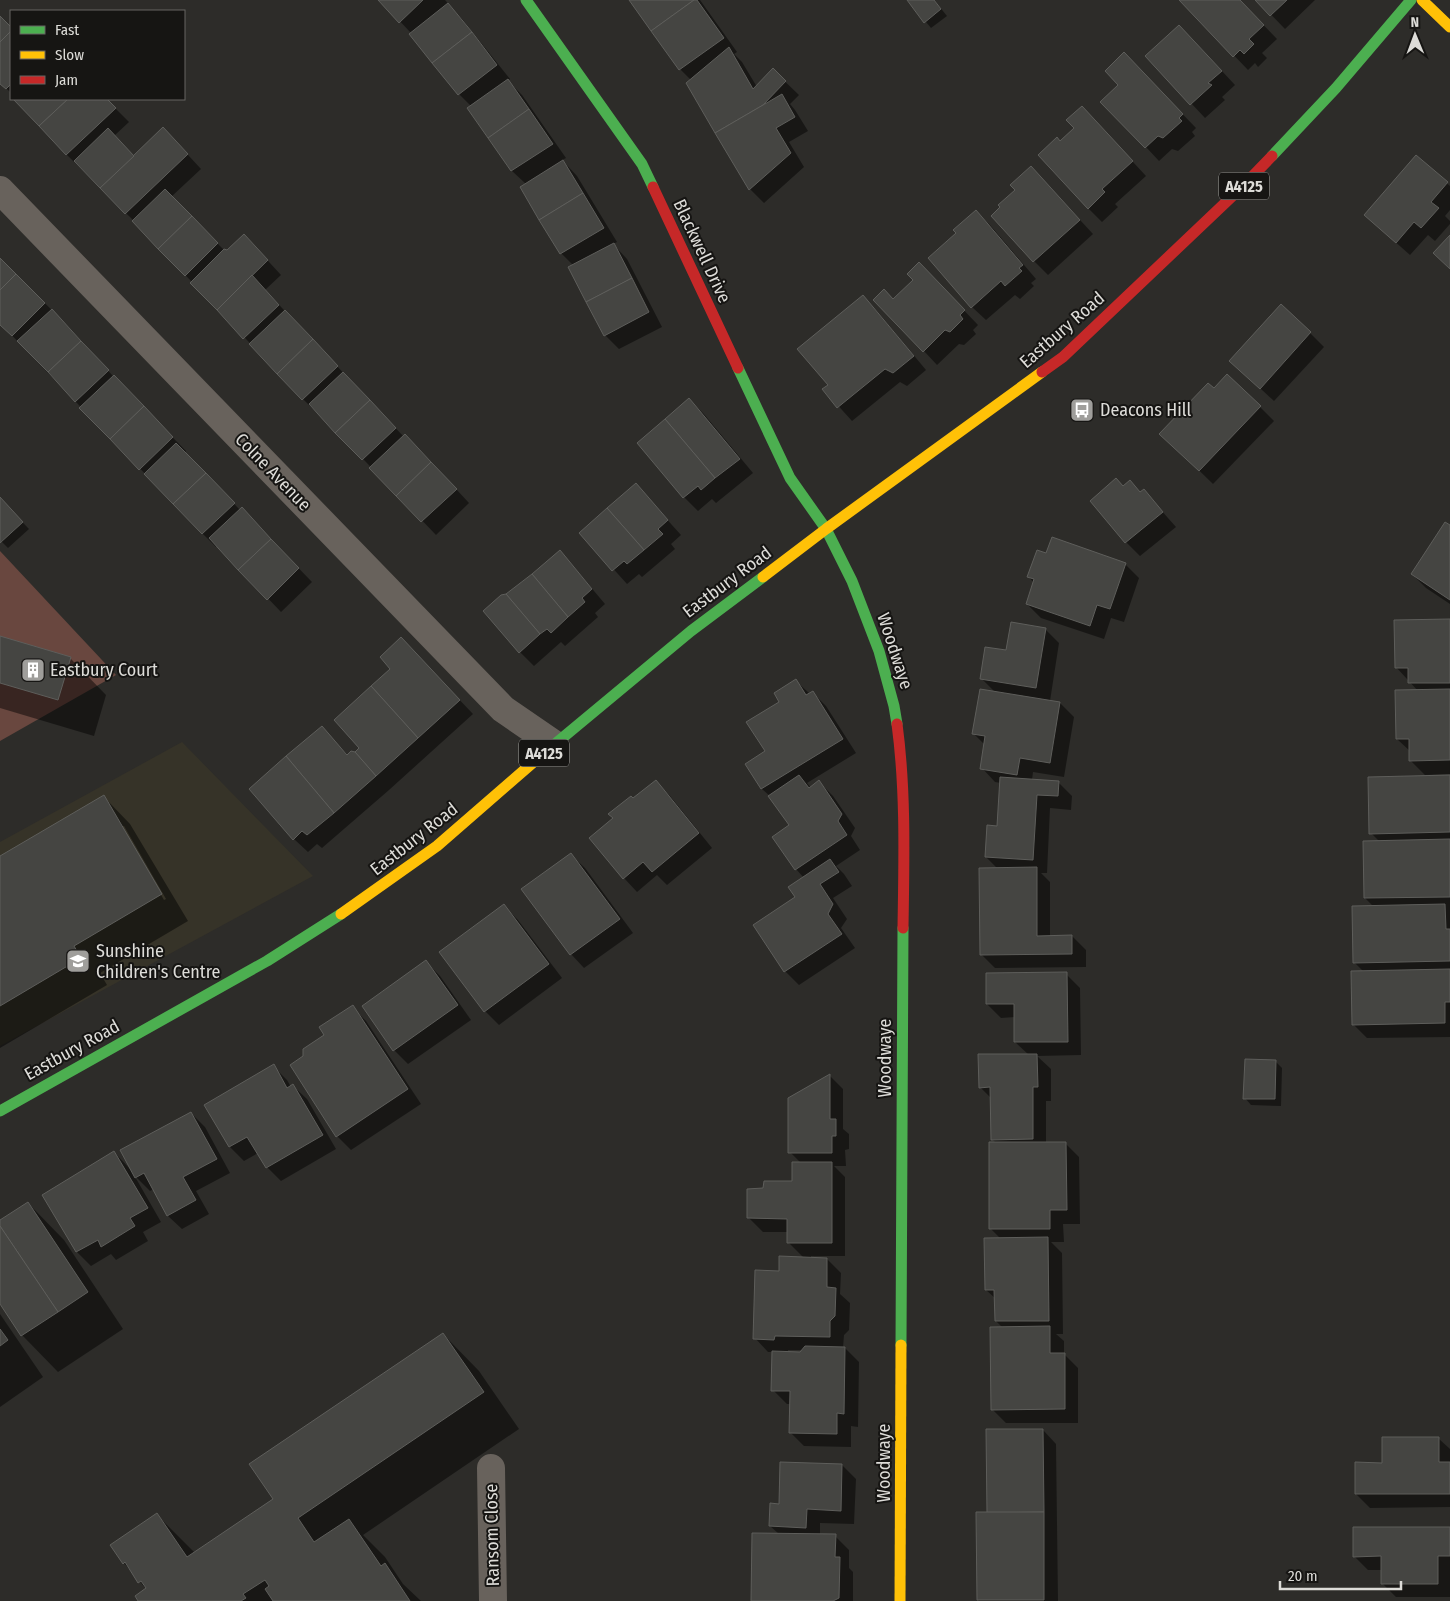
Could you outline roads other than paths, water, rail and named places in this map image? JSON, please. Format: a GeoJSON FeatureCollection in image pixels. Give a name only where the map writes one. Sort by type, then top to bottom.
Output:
{"type":"FeatureCollection","features":[{"type":"Feature","properties":{"kind":"main road","name":"Blackwell Drive"},"geometry":{"type":"LineString","coordinates":[[526,0],[642,164],[790,478],[826,529]]}},
{"type":"Feature","properties":{"kind":"main road","name":"Eastbury Road"},"geometry":{"type":"LineString","coordinates":[[0,1111],[267,961],[359,902],[438,846],[554,744],[685,637],[826,529],[1063,357],[1244,186],[1336,88],[1411,0]]}},
{"type":"Feature","properties":{"kind":"main road"},"geometry":{"type":"LineString","coordinates":[[1422,0],[1450,27]]}},
{"type":"Feature","properties":{"kind":"main road","name":"Woodwaye"},"geometry":{"type":"LineString","coordinates":[[826,529],[852,581],[879,650],[894,706],[901,754],[904,861],[900,1601]]}},
{"type":"Feature","properties":{"kind":"street","name":"Colne Avenue"},"geometry":{"type":"LineString","coordinates":[[0,190],[502,709],[554,744]]}},
{"type":"Feature","properties":{"kind":"street","name":"Ransom Close"},"geometry":{"type":"LineString","coordinates":[[491,1468],[493,1601]]}},
{"type":"Feature","properties":{"kind":"place","name":"Deacons Hill"},"geometry":{"type":"Point","coordinates":[1082,410]}},
{"type":"Feature","properties":{"kind":"place","name":"Eastbury Court"},"geometry":{"type":"Point","coordinates":[33,670]}},
{"type":"Feature","properties":{"kind":"place","name":"Sunshine Children's Centre"},"geometry":{"type":"Point","coordinates":[78,961]}}]}
